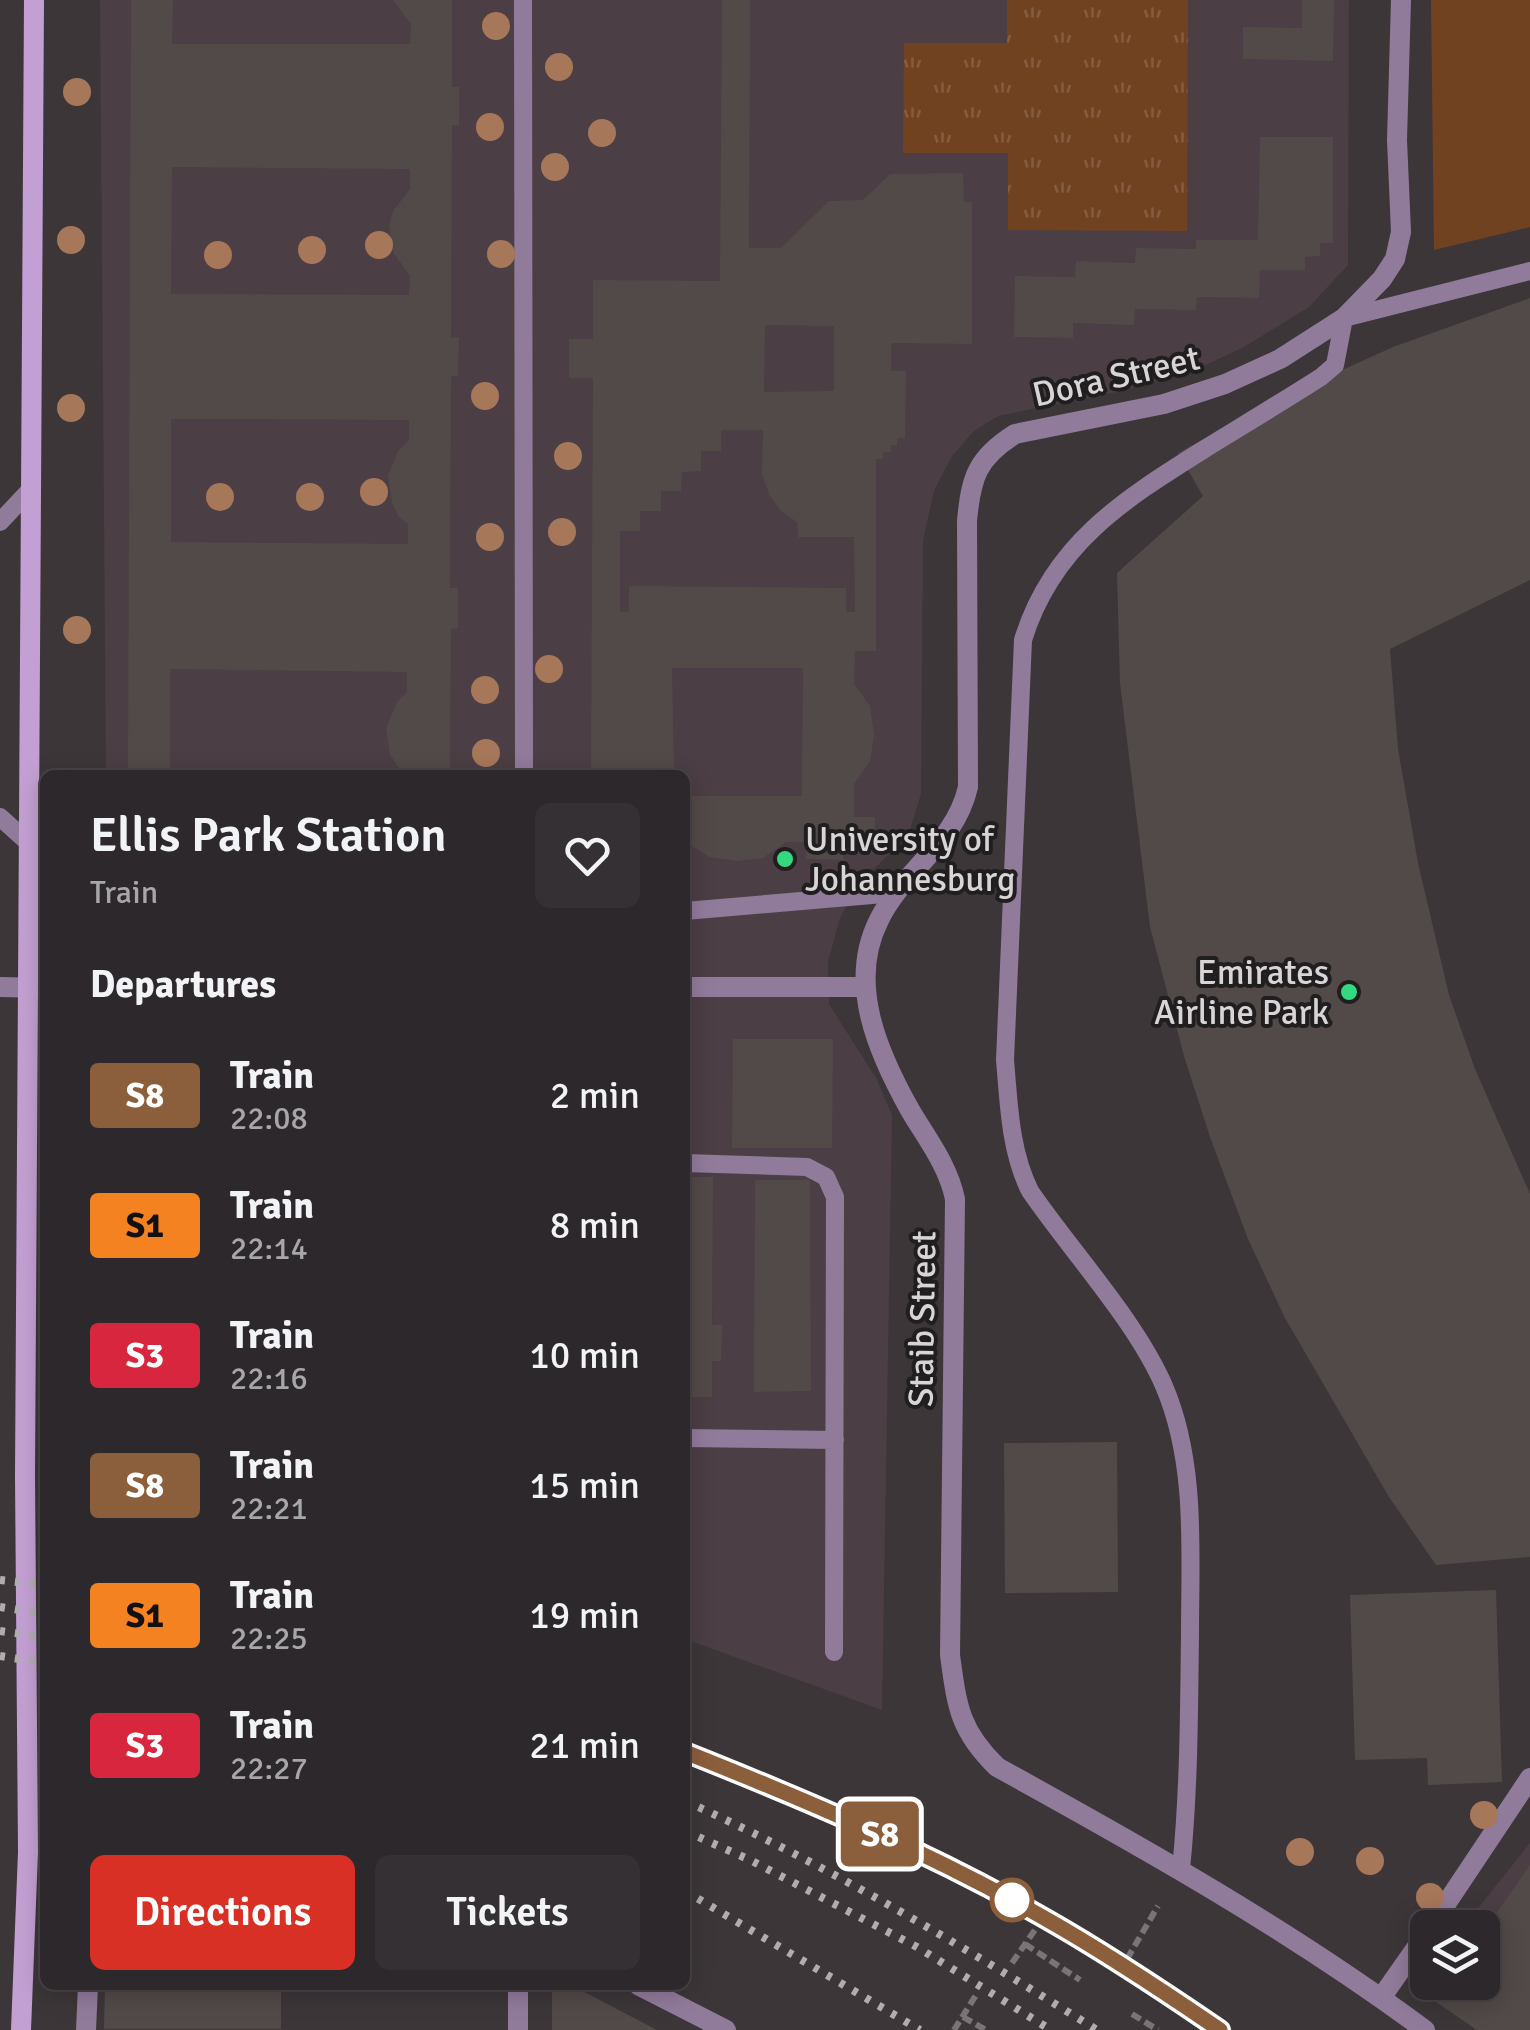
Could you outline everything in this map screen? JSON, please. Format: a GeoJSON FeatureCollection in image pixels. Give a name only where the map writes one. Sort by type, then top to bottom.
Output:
{"type":"FeatureCollection","features":[{"type":"Feature","properties":{"kind":"main road"},"geometry":{"type":"LineString","coordinates":[[21,2030],[28,1852],[25,1476],[38,988],[31,845],[34,0]]}},
{"type":"Feature","properties":{"kind":"street","name":"Dora Street"},"geometry":{"type":"LineString","coordinates":[[980,464],[996,446],[1015,434],[1164,404],[1225,384],[1280,359],[1344,318],[1382,279],[1395,259],[1401,232],[1401,0]]}},
{"type":"Feature","properties":{"kind":"street","name":"Staib Street"},"geometry":{"type":"LineString","coordinates":[[980,464],[970,493],[967,520],[968,787],[959,818],[896,893],[878,922],[867,956],[864,987],[872,1025],[886,1059],[909,1108],[939,1156],[955,1199],[950,1655],[962,1726],[997,1767],[1181,1870],[1425,2030]]}},
{"type":"Feature","properties":{"kind":"street"},"geometry":{"type":"LineString","coordinates":[[690,987],[864,987]]}},
{"type":"Feature","properties":{"kind":"street"},"geometry":{"type":"LineString","coordinates":[[0,988],[38,988]]}},
{"type":"Feature","properties":{"kind":"street"},"geometry":{"type":"LineString","coordinates":[[1441,1910],[1530,1778]]}},
{"type":"Feature","properties":{"kind":"street"},"geometry":{"type":"LineString","coordinates":[[1381,1998],[1410,1955]]}},
{"type":"Feature","properties":{"kind":"street"},"geometry":{"type":"LineString","coordinates":[[86,2030],[88,1990]]}},
{"type":"Feature","properties":{"kind":"street"},"geometry":{"type":"LineString","coordinates":[[518,1990],[518,2030]]}},
{"type":"Feature","properties":{"kind":"street"},"geometry":{"type":"LineString","coordinates":[[648,1990],[726,2030]]}},
{"type":"Feature","properties":{"kind":"lane"},"geometry":{"type":"LineString","coordinates":[[523,0],[524,770]]}},
{"type":"Feature","properties":{"kind":"lane"},"geometry":{"type":"LineString","coordinates":[[1181,1870],[1189,1788],[1190,1564],[1186,1466],[1180,1426],[1162,1381],[1126,1324],[1030,1192],[1020,1171],[1010,1120],[1005,1060],[1023,640],[1032,608],[1048,579],[1085,535],[1132,494],[1321,377],[1335,365],[1344,318],[1530,270]]}},
{"type":"Feature","properties":{"kind":"lane"},"geometry":{"type":"LineString","coordinates":[[0,522],[32,488]]}},
{"type":"Feature","properties":{"kind":"lane"},"geometry":{"type":"LineString","coordinates":[[0,816],[31,845]]}},
{"type":"Feature","properties":{"kind":"lane"},"geometry":{"type":"LineString","coordinates":[[690,912],[896,893]]}},
{"type":"Feature","properties":{"kind":"lane"},"geometry":{"type":"LineString","coordinates":[[690,1164],[807,1167],[826,1177],[835,1197],[834,1652]]}},
{"type":"Feature","properties":{"kind":"lane"},"geometry":{"type":"LineString","coordinates":[[690,1438],[836,1440]]}},
{"type":"Feature","properties":{"kind":"path"},"geometry":{"type":"LineString","coordinates":[[1127,1959],[1158,1906]]}},
{"type":"Feature","properties":{"kind":"path"},"geometry":{"type":"LineString","coordinates":[[1012,1962],[1039,1924]]}},
{"type":"Feature","properties":{"kind":"path"},"geometry":{"type":"LineString","coordinates":[[1025,1944],[1080,1980]]}},
{"type":"Feature","properties":{"kind":"path"},"geometry":{"type":"LineString","coordinates":[[954,2030],[978,1992]]}},
{"type":"Feature","properties":{"kind":"path"},"geometry":{"type":"LineString","coordinates":[[1132,2014],[1158,2030]]}},
{"type":"Feature","properties":{"kind":"path"},"geometry":{"type":"LineString","coordinates":[[963,2017],[986,2030]]}},
{"type":"Feature","properties":{"kind":"shaded area","name":"University of Johannesburg"},"geometry":{"type":"Polygon","coordinates":[[[100,0],[1349,0],[1348,265],[1309,307],[1244,347],[1193,371],[1117,392],[998,416],[974,431],[952,456],[934,491],[923,540],[921,794],[908,836],[860,882],[840,918],[828,962],[829,1004],[876,1078],[892,1115],[882,1710],[690,1641],[690,770],[106,770],[100,0]]]}},
{"type":"Feature","properties":{"kind":"shaded area"},"geometry":{"type":"Polygon","coordinates":[[[1530,1843],[1530,2030],[1501,2030],[1463,2000],[1500,2000],[1500,1910],[1477,1910],[1530,1843]]]}},
{"type":"Feature","properties":{"kind":"green space"},"geometry":{"type":"Polygon","coordinates":[[[1007,0],[1188,0],[1187,231],[1008,230],[1008,153],[903,153],[904,43],[1007,43],[1007,0]]]}},
{"type":"Feature","properties":{"kind":"green space"},"geometry":{"type":"Polygon","coordinates":[[[1431,0],[1530,0],[1530,227],[1434,250],[1431,0]]]}},
{"type":"Feature","properties":{"kind":"building"},"geometry":{"type":"Polygon","coordinates":[[[131,0],[173,0],[172,44],[410,44],[411,24],[393,0],[452,0],[452,87],[459,87],[459,125],[452,125],[451,338],[459,337],[458,376],[451,376],[450,588],[458,588],[458,628],[451,629],[450,770],[400,770],[390,755],[386,728],[397,702],[407,692],[407,672],[170,669],[170,770],[128,770],[131,0]],[[172,167],[171,294],[409,295],[410,276],[393,252],[389,225],[393,211],[410,189],[410,169],[172,167]],[[171,419],[171,542],[408,544],[408,524],[398,516],[392,503],[388,476],[398,451],[409,440],[409,420],[171,419]]]}},
{"type":"Feature","properties":{"kind":"building"},"geometry":{"type":"Polygon","coordinates":[[[722,0],[750,0],[749,248],[781,248],[829,201],[863,200],[890,174],[963,173],[964,202],[972,202],[972,344],[891,343],[891,371],[906,371],[905,438],[897,438],[891,452],[883,452],[883,459],[876,459],[876,651],[855,651],[854,684],[870,706],[874,735],[870,761],[854,784],[854,817],[875,817],[874,853],[853,853],[854,841],[843,841],[843,860],[806,859],[807,842],[786,842],[763,858],[737,861],[710,857],[690,845],[690,796],[802,796],[803,668],[672,668],[674,770],[591,770],[593,378],[569,378],[569,339],[593,339],[593,280],[720,281],[722,0]],[[765,325],[764,392],[834,391],[834,326],[765,325]],[[721,430],[721,451],[701,451],[701,471],[682,472],[681,491],[661,491],[661,511],[640,511],[640,531],[620,531],[620,612],[629,612],[629,586],[846,588],[846,612],[855,612],[854,537],[798,537],[797,522],[781,511],[762,475],[763,430],[721,430]]]}},
{"type":"Feature","properties":{"kind":"building"},"geometry":{"type":"Polygon","coordinates":[[[1302,0],[1334,0],[1333,61],[1243,59],[1243,27],[1302,28],[1302,0]]]}},
{"type":"Feature","properties":{"kind":"building"},"geometry":{"type":"Polygon","coordinates":[[[1260,137],[1333,137],[1333,243],[1320,243],[1320,256],[1305,257],[1305,270],[1260,270],[1259,298],[1197,297],[1196,310],[1135,309],[1134,325],[1073,323],[1073,338],[1014,337],[1015,276],[1075,277],[1076,261],[1135,263],[1136,248],[1196,249],[1196,240],[1258,240],[1260,137]]]}},
{"type":"Feature","properties":{"kind":"building","name":"Emirates Airline Park"},"geometry":{"type":"Polygon","coordinates":[[[1530,298],[1530,580],[1390,649],[1398,749],[1418,863],[1449,995],[1475,1069],[1530,1194],[1530,1557],[1436,1565],[1389,1497],[1285,1318],[1248,1239],[1210,1137],[1150,927],[1120,683],[1117,573],[1203,496],[1178,453],[1274,401],[1393,347],[1530,298]]]}},
{"type":"Feature","properties":{"kind":"building"},"geometry":{"type":"Polygon","coordinates":[[[733,1039],[833,1039],[832,1148],[732,1148],[733,1039]]]}},
{"type":"Feature","properties":{"kind":"building"},"geometry":{"type":"Polygon","coordinates":[[[690,1177],[713,1177],[712,1325],[722,1325],[721,1361],[712,1361],[712,1397],[690,1397],[690,1177]]]}},
{"type":"Feature","properties":{"kind":"building"},"geometry":{"type":"Polygon","coordinates":[[[755,1180],[810,1180],[811,1391],[754,1392],[755,1180]]]}},
{"type":"Feature","properties":{"kind":"building"},"geometry":{"type":"Polygon","coordinates":[[[1117,1442],[1118,1592],[1005,1593],[1004,1443],[1117,1442]]]}},
{"type":"Feature","properties":{"kind":"building"},"geometry":{"type":"Polygon","coordinates":[[[1496,1590],[1502,1782],[1428,1785],[1427,1758],[1355,1760],[1350,1595],[1496,1590]]]}},
{"type":"Feature","properties":{"kind":"building"},"geometry":{"type":"Polygon","coordinates":[[[1530,1865],[1530,2030],[1477,2030],[1436,2002],[1500,2000],[1499,1910],[1530,1865]]]}},
{"type":"Feature","properties":{"kind":"building"},"geometry":{"type":"Polygon","coordinates":[[[105,1990],[281,1990],[281,2029],[104,2029],[105,1990]]]}},
{"type":"Feature","properties":{"kind":"building"},"geometry":{"type":"Polygon","coordinates":[[[552,1990],[581,1990],[657,2030],[552,2030],[552,1990]]]}},
{"type":"Feature","properties":{"kind":"railway"},"geometry":{"type":"LineString","coordinates":[[0,1580],[40,1584]]}},
{"type":"Feature","properties":{"kind":"railway"},"geometry":{"type":"LineString","coordinates":[[0,1607],[40,1613]]}},
{"type":"Feature","properties":{"kind":"railway"},"geometry":{"type":"LineString","coordinates":[[0,1631],[40,1636]]}},
{"type":"Feature","properties":{"kind":"railway"},"geometry":{"type":"LineString","coordinates":[[0,1656],[40,1662]]}},
{"type":"Feature","properties":{"kind":"railway"},"geometry":{"type":"LineString","coordinates":[[690,1754],[868,1829],[1003,1895],[1112,1959],[1220,2030]]}},
{"type":"Feature","properties":{"kind":"railway"},"geometry":{"type":"LineString","coordinates":[[690,1803],[843,1880],[1097,2030]]}},
{"type":"Feature","properties":{"kind":"railway"},"geometry":{"type":"LineString","coordinates":[[690,1833],[917,1947],[1051,2030]]}},
{"type":"Feature","properties":{"kind":"railway"},"geometry":{"type":"LineString","coordinates":[[690,1894],[920,2030]]}},
{"type":"Feature","properties":{"kind":"train","name":"S8"},"geometry":{"type":"LineString","coordinates":[[690,1754],[860,1824],[1013,1901],[1124,1965],[1220,2030]]}},
{"type":"Feature","properties":{"kind":"place","name":"University of Johannesburg"},"geometry":{"type":"Point","coordinates":[785,859]}},
{"type":"Feature","properties":{"kind":"place","name":"Emirates Airline Park"},"geometry":{"type":"Point","coordinates":[1349,992]}}]}
